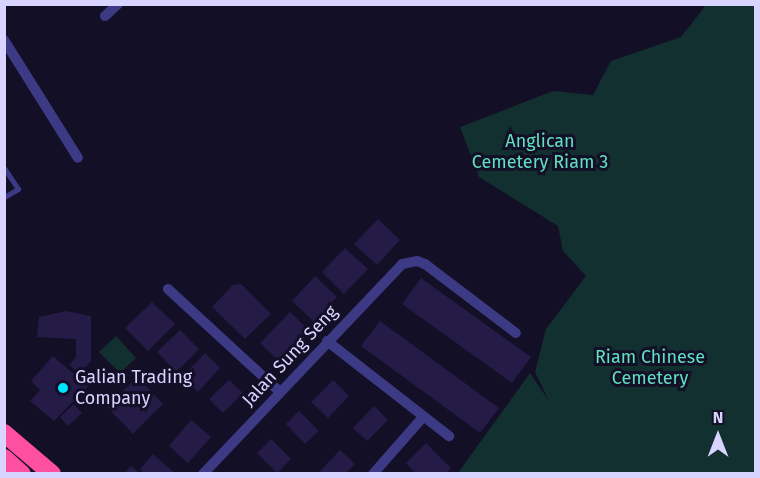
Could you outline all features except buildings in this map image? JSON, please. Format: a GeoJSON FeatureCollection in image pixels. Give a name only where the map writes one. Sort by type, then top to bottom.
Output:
{"type":"FeatureCollection","features":[{"type":"Feature","properties":{"kind":"highway"},"geometry":{"type":"LineString","coordinates":[[4,434],[52,474]]}},
{"type":"Feature","properties":{"kind":"highway"},"geometry":{"type":"LineString","coordinates":[[4,458],[22,474]]}},
{"type":"Feature","properties":{"kind":"street"},"geometry":{"type":"LineString","coordinates":[[105,16],[118,4]]}},
{"type":"Feature","properties":{"kind":"street"},"geometry":{"type":"LineString","coordinates":[[4,40],[78,158]]}},
{"type":"Feature","properties":{"kind":"street","name":"Jalan Sung Seng"},"geometry":{"type":"LineString","coordinates":[[203,474],[279,391],[402,264],[417,261],[425,264],[516,333]]}},
{"type":"Feature","properties":{"kind":"street"},"geometry":{"type":"LineString","coordinates":[[168,289],[279,391]]}},
{"type":"Feature","properties":{"kind":"street"},"geometry":{"type":"LineString","coordinates":[[327,341],[449,436]]}},
{"type":"Feature","properties":{"kind":"street"},"geometry":{"type":"LineString","coordinates":[[374,474],[423,417]]}},
{"type":"Feature","properties":{"kind":"lane"},"geometry":{"type":"LineString","coordinates":[[4,168],[18,189],[4,197]]}},
{"type":"Feature","properties":{"kind":"green space","name":"Riam Chinese Cemetery"},"geometry":{"type":"Polygon","coordinates":[[[706,5],[755,5],[755,473],[458,473],[530,373],[549,401],[535,372],[546,329],[586,276],[563,251],[558,226],[479,177],[460,127],[553,91],[593,95],[611,61],[681,37],[706,5]]]}},
{"type":"Feature","properties":{"kind":"green space"},"geometry":{"type":"Polygon","coordinates":[[[116,336],[136,358],[120,373],[99,352],[116,336]]]}},
{"type":"Feature","properties":{"kind":"place","name":"Galian Trading Company"},"geometry":{"type":"Point","coordinates":[63,388]}},
{"type":"Feature","properties":{"kind":"park label","name":"Anglican Cemetery Riam 3"},"geometry":{"type":"Point","coordinates":[540,152]}}]}
